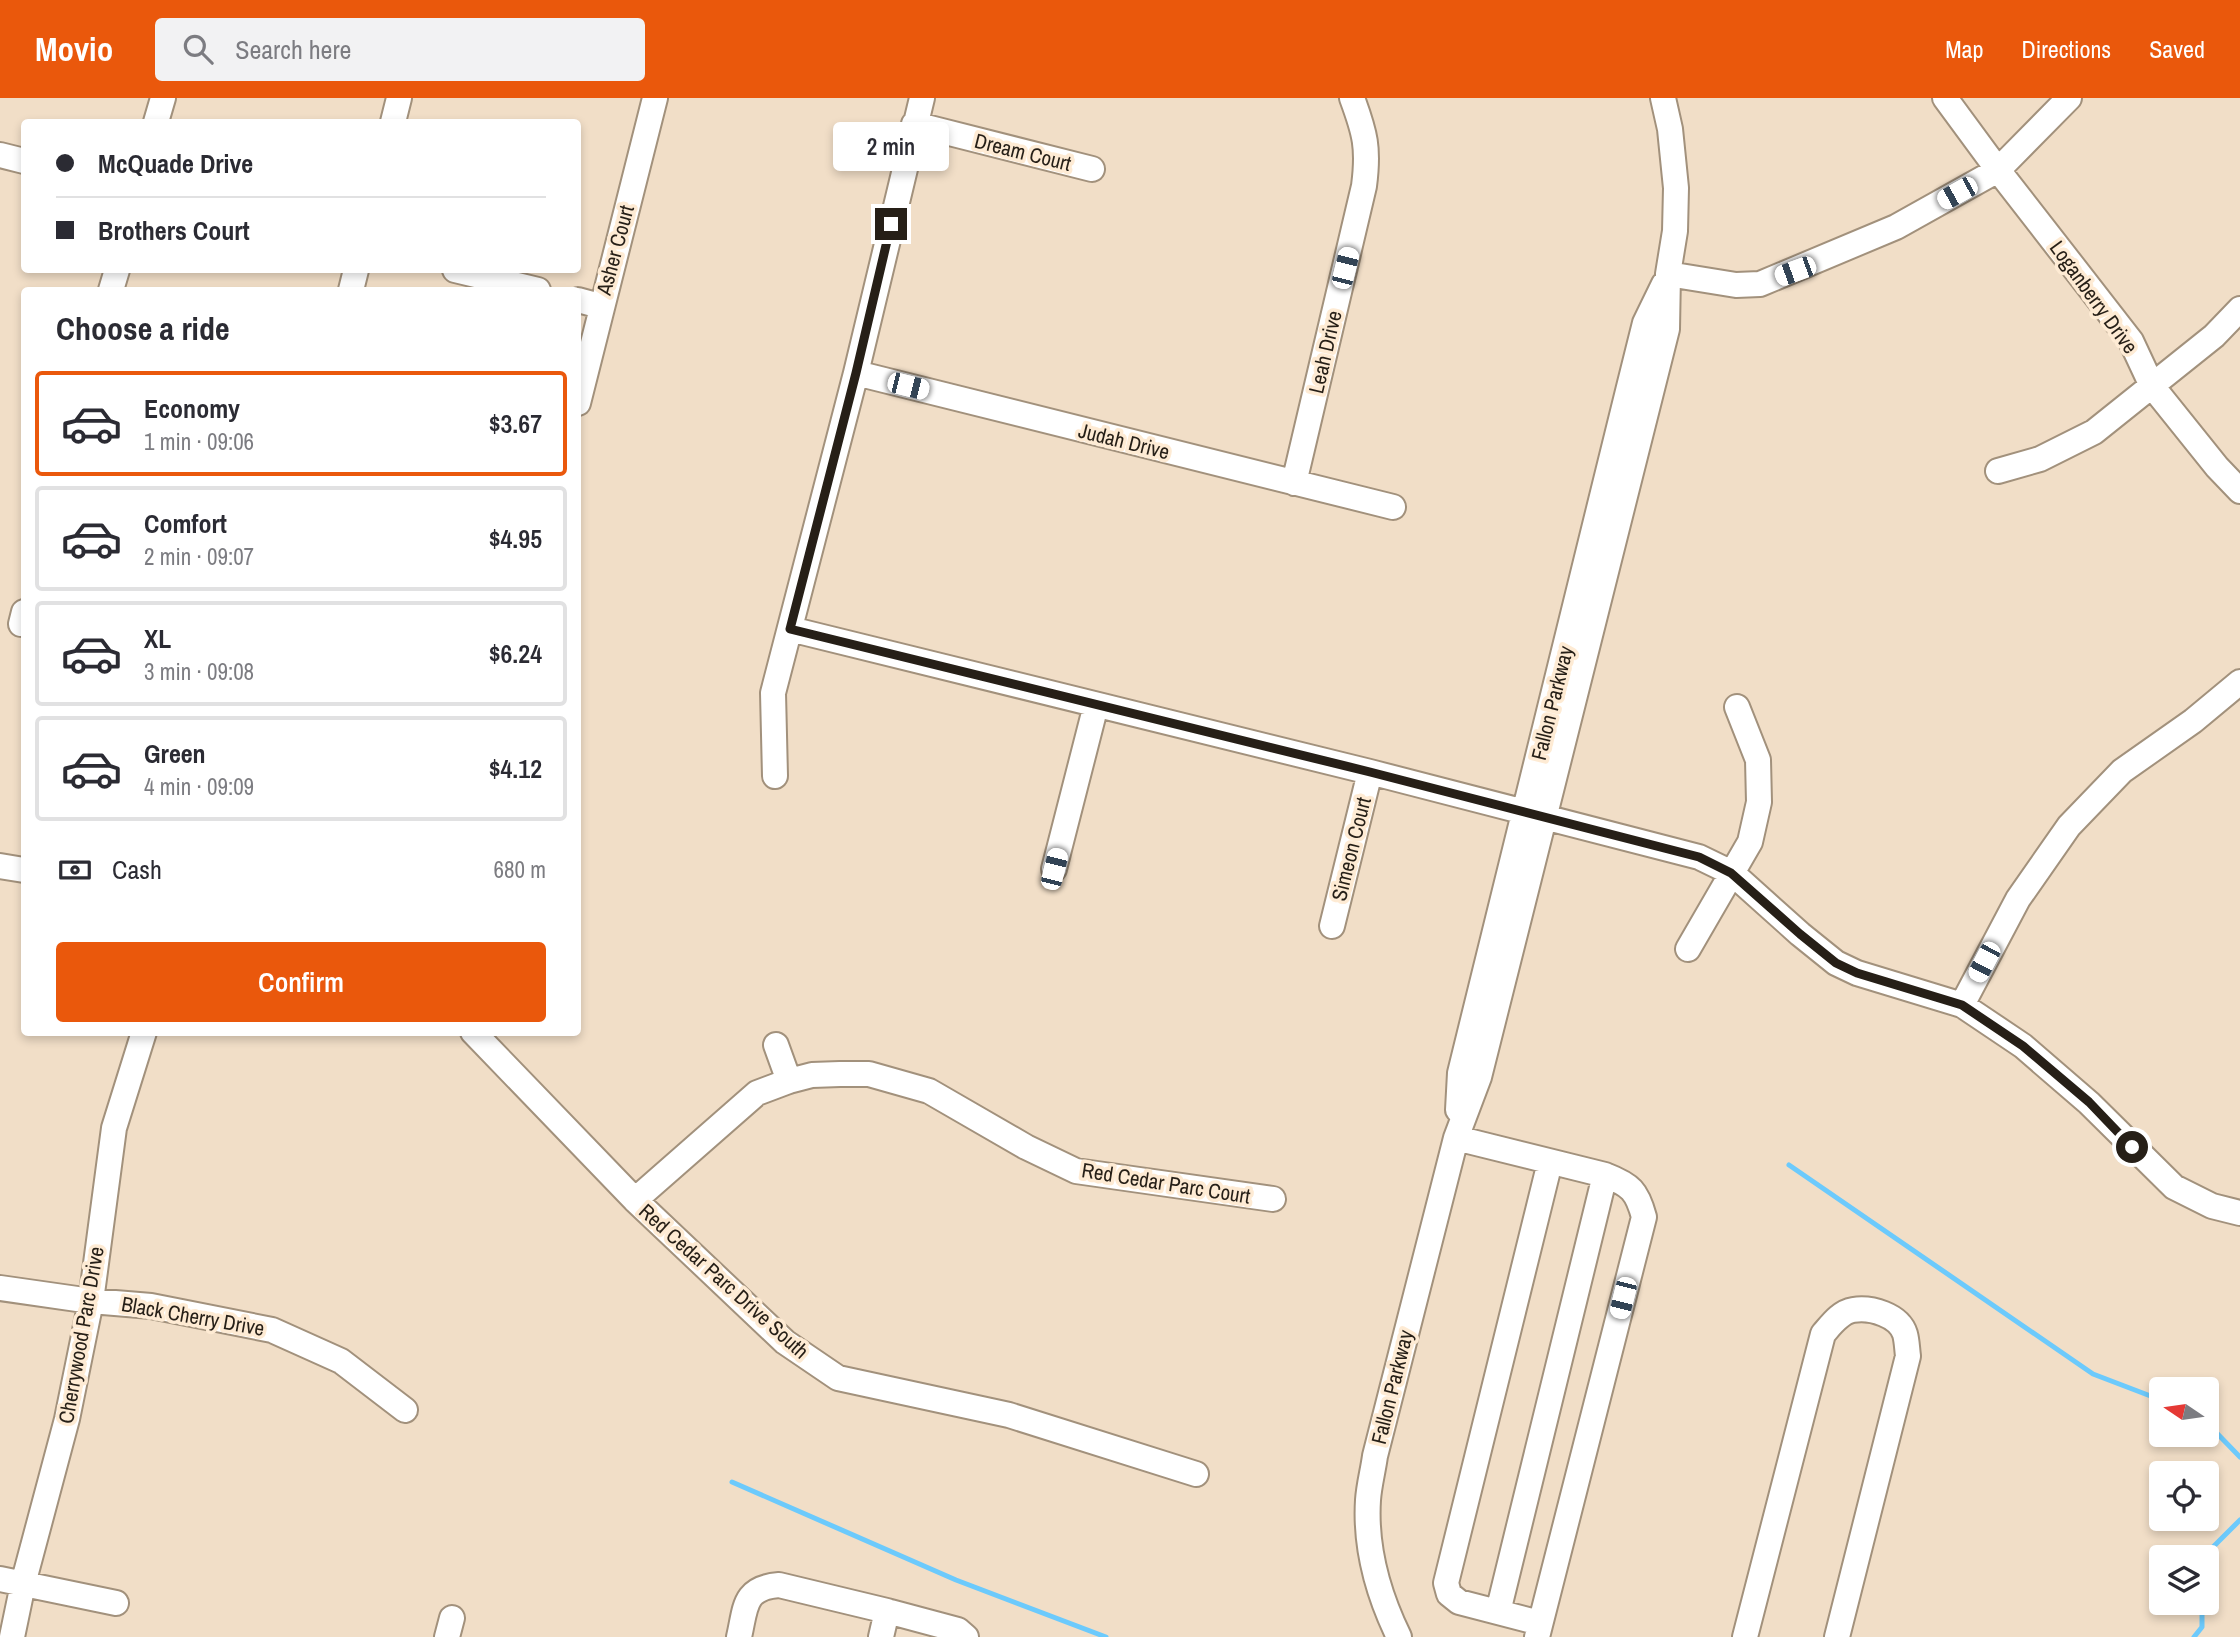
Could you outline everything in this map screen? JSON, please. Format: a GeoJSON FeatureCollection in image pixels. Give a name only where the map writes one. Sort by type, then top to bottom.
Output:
{"type":"FeatureCollection","features":[{"type":"Feature","properties":{"kind":"street"},"geometry":{"type":"LineString","coordinates":[[157,119],[163,98]]}},
{"type":"Feature","properties":{"kind":"street"},"geometry":{"type":"LineString","coordinates":[[394,119],[399,98]]}},
{"type":"Feature","properties":{"kind":"street","name":"Asher Court"},"geometry":{"type":"LineString","coordinates":[[581,375],[589,303],[655,98]]}},
{"type":"Feature","properties":{"kind":"street"},"geometry":{"type":"LineString","coordinates":[[775,776],[773,693],[856,373],[922,98]]}},
{"type":"Feature","properties":{"kind":"street","name":"Leah Drive"},"geometry":{"type":"LineString","coordinates":[[1294,483],[1365,177],[1366,136],[1352,98]]}},
{"type":"Feature","properties":{"kind":"street","name":"Fallon Parkway"},"geometry":{"type":"LineString","coordinates":[[1399,1637],[1382,1603],[1369,1545],[1368,1499],[1385,1416],[1456,1138],[1460,1073],[1534,814],[1645,324],[1668,274],[1675,231],[1676,188],[1670,128],[1663,98]]}},
{"type":"Feature","properties":{"kind":"street","name":"Loganberry Drive"},"geometry":{"type":"LineString","coordinates":[[1945,98],[1997,170],[2131,341],[2152,386],[2217,467],[2240,491]]}},
{"type":"Feature","properties":{"kind":"street"},"geometry":{"type":"LineString","coordinates":[[1668,274],[1736,285],[1760,284],[1896,227],[1997,170],[2069,98]]}},
{"type":"Feature","properties":{"kind":"street","name":"Dream Court"},"geometry":{"type":"LineString","coordinates":[[914,124],[1092,169]]}},
{"type":"Feature","properties":{"kind":"street"},"geometry":{"type":"LineString","coordinates":[[0,155],[21,160]]}},
{"type":"Feature","properties":{"kind":"street"},"geometry":{"type":"LineString","coordinates":[[467,273],[526,287]]}},
{"type":"Feature","properties":{"kind":"street"},"geometry":{"type":"LineString","coordinates":[[1998,471],[2040,459],[2094,432],[2214,336],[2240,309]]}},
{"type":"Feature","properties":{"kind":"street","name":"Judah Drive"},"geometry":{"type":"LineString","coordinates":[[856,373],[1393,507]]}},
{"type":"Feature","properties":{"kind":"street"},"geometry":{"type":"LineString","coordinates":[[790,629],[1370,772],[1699,857],[1731,873],[1836,963],[1857,973],[1962,1005],[2023,1046],[2070,1086],[2174,1187],[2212,1206],[2240,1213]]}},
{"type":"Feature","properties":{"kind":"street"},"geometry":{"type":"LineString","coordinates":[[1962,1005],[2018,899],[2069,826],[2122,771],[2193,721],[2240,682]]}},
{"type":"Feature","properties":{"kind":"street"},"geometry":{"type":"LineString","coordinates":[[1054,869],[1097,705]]}},
{"type":"Feature","properties":{"kind":"street"},"geometry":{"type":"LineString","coordinates":[[1688,949],[1750,842],[1759,802],[1758,760],[1737,707]]}},
{"type":"Feature","properties":{"kind":"street","name":"Simeon Court"},"geometry":{"type":"LineString","coordinates":[[1332,926],[1370,772]]}},
{"type":"Feature","properties":{"kind":"street"},"geometry":{"type":"LineString","coordinates":[[0,866],[21,870]]}},
{"type":"Feature","properties":{"kind":"street","name":"Cherrywood Parc Drive"},"geometry":{"type":"LineString","coordinates":[[12,1637],[11,1582],[67,1419],[91,1301],[114,1128],[143,1036]]}},
{"type":"Feature","properties":{"kind":"street","name":"Red Cedar Parc Drive South"},"geometry":{"type":"LineString","coordinates":[[477,1036],[635,1200],[785,1342],[838,1378],[1009,1415],[1196,1475]]}},
{"type":"Feature","properties":{"kind":"street"},"geometry":{"type":"LineString","coordinates":[[776,1045],[789,1081]]}},
{"type":"Feature","properties":{"kind":"street","name":"Red Cedar Parc Court"},"geometry":{"type":"LineString","coordinates":[[635,1200],[757,1093],[812,1075],[869,1074],[929,1091],[1026,1147],[1076,1171],[1273,1199]]}},
{"type":"Feature","properties":{"kind":"street"},"geometry":{"type":"LineString","coordinates":[[1456,1138],[1605,1175],[1624,1182],[1638,1196],[1644,1217],[1538,1630],[1497,1612],[1459,1602],[1450,1594],[1446,1583],[1550,1162]]}},
{"type":"Feature","properties":{"kind":"street"},"geometry":{"type":"LineString","coordinates":[[1497,1612],[1605,1175]]}},
{"type":"Feature","properties":{"kind":"street","name":"Black Cherry Drive"},"geometry":{"type":"LineString","coordinates":[[0,1288],[91,1301],[151,1306],[272,1330],[341,1361],[405,1410]]}},
{"type":"Feature","properties":{"kind":"street"},"geometry":{"type":"LineString","coordinates":[[1745,1637],[1823,1334],[1835,1320],[1852,1310],[1873,1310],[1893,1318],[1905,1332],[1908,1356],[1838,1637]]}},
{"type":"Feature","properties":{"kind":"street"},"geometry":{"type":"LineString","coordinates":[[11,1582],[116,1603]]}},
{"type":"Feature","properties":{"kind":"street"},"geometry":{"type":"LineString","coordinates":[[738,1637],[748,1597],[764,1587],[779,1585],[958,1630],[966,1637]]}},
{"type":"Feature","properties":{"kind":"street"},"geometry":{"type":"LineString","coordinates":[[881,1637],[887,1611]]}},
{"type":"Feature","properties":{"kind":"waterway"},"geometry":{"type":"LineString","coordinates":[[1789,1165],[2093,1374],[2149,1395]]}},
{"type":"Feature","properties":{"kind":"waterway"},"geometry":{"type":"LineString","coordinates":[[2219,1435],[2240,1457]]}},
{"type":"Feature","properties":{"kind":"waterway"},"geometry":{"type":"LineString","coordinates":[[732,1482],[956,1580],[1106,1637]]}},
{"type":"Feature","properties":{"kind":"waterway"},"geometry":{"type":"LineString","coordinates":[[2215,1545],[2240,1520]]}},
{"type":"Feature","properties":{"kind":"waterway"},"geometry":{"type":"LineString","coordinates":[[2194,1637],[2202,1627],[2202,1615]]}},
{"type":"Feature","properties":{"kind":"route"},"geometry":{"type":"LineString","coordinates":[[891,224],[790,629],[1370,772],[1699,857],[1731,873],[1836,963],[1857,973],[1962,1005],[2023,1046],[2089,1102],[2132,1147]]}}]}
